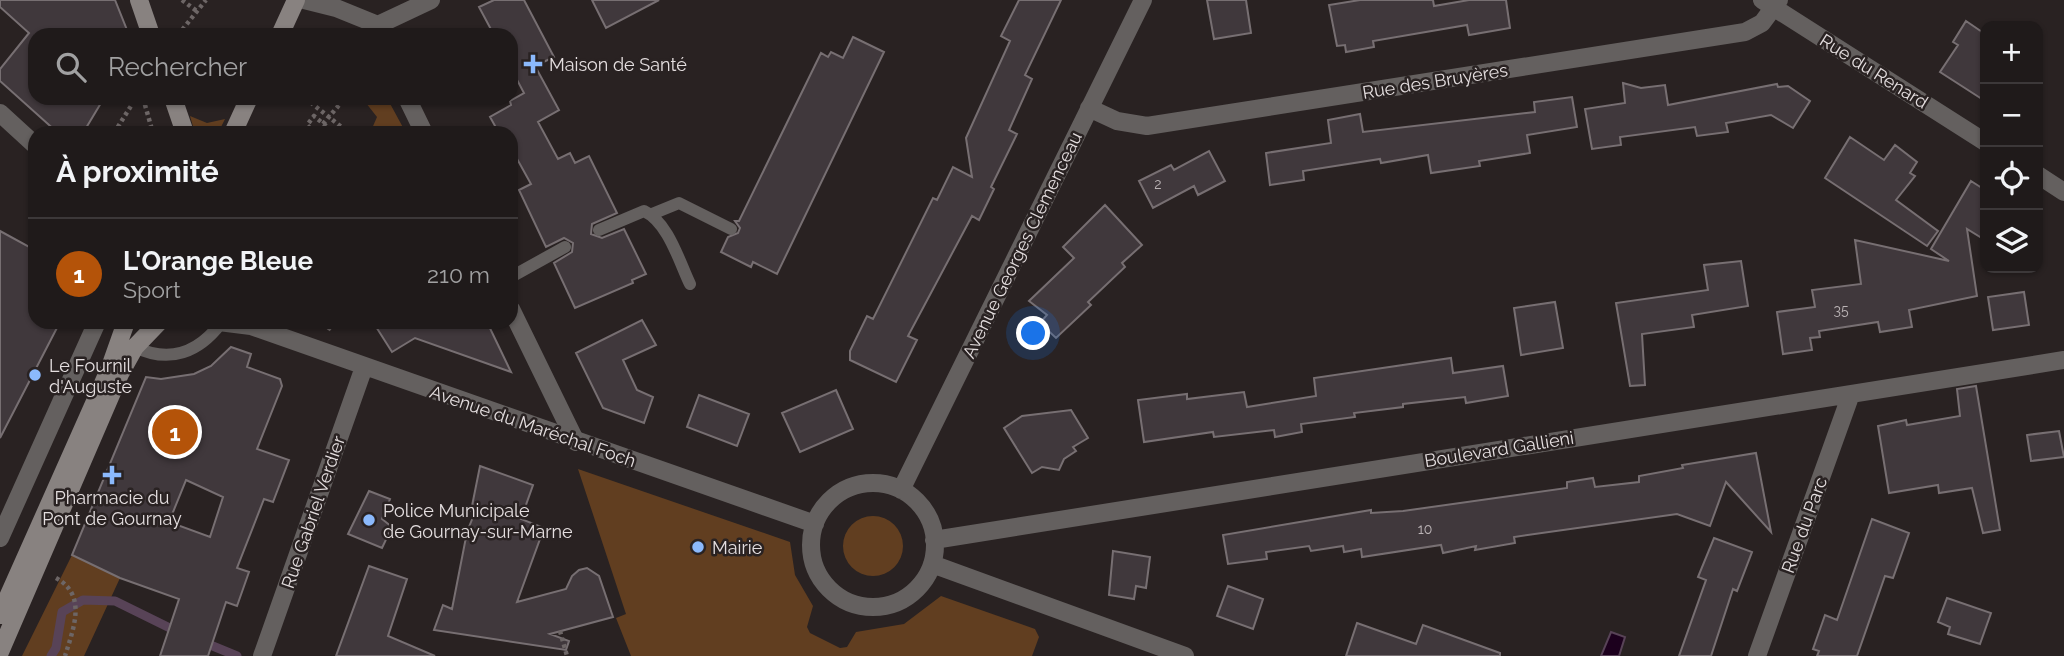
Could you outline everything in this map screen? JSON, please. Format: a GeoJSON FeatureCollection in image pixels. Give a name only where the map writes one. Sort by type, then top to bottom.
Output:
{"type":"FeatureCollection","features":[{"type":"Feature","properties":{"kind":"main road"},"geometry":{"type":"LineString","coordinates":[[139,0],[149,28]]}},
{"type":"Feature","properties":{"kind":"main road"},"geometry":{"type":"LineString","coordinates":[[283,28],[296,0]]}},
{"type":"Feature","properties":{"kind":"main road"},"geometry":{"type":"LineString","coordinates":[[175,105],[183,126]]}},
{"type":"Feature","properties":{"kind":"main road"},"geometry":{"type":"LineString","coordinates":[[236,126],[246,105]]}},
{"type":"Feature","properties":{"kind":"main road"},"geometry":{"type":"LineString","coordinates":[[0,615],[109,370],[124,329]]}},
{"type":"Feature","properties":{"kind":"main road"},"geometry":{"type":"LineString","coordinates":[[0,652],[120,374],[135,347],[152,329]]}},
{"type":"Feature","properties":{"kind":"street"},"geometry":{"type":"LineString","coordinates":[[304,0],[341,9],[370,28]]}},
{"type":"Feature","properties":{"kind":"street"},"geometry":{"type":"LineString","coordinates":[[373,28],[431,0]]}},
{"type":"Feature","properties":{"kind":"street","name":"Avenue Georges Clemenceau"},"geometry":{"type":"LineString","coordinates":[[901,490],[1143,0]]}},
{"type":"Feature","properties":{"kind":"street","name":"Rue des Bruyères"},"geometry":{"type":"LineString","coordinates":[[1089,108],[1117,121],[1147,126],[1745,32],[1762,23],[1772,3]]}},
{"type":"Feature","properties":{"kind":"street","name":"Rue du Renard"},"geometry":{"type":"LineString","coordinates":[[1772,3],[1980,139]]}},
{"type":"Feature","properties":{"kind":"street"},"geometry":{"type":"LineString","coordinates":[[410,105],[421,126]]}},
{"type":"Feature","properties":{"kind":"street"},"geometry":{"type":"LineString","coordinates":[[0,113],[28,139]]}},
{"type":"Feature","properties":{"kind":"street"},"geometry":{"type":"LineString","coordinates":[[2043,178],[2064,192]]}},
{"type":"Feature","properties":{"kind":"street"},"geometry":{"type":"LineString","coordinates":[[518,323],[576,442]]}},
{"type":"Feature","properties":{"kind":"street"},"geometry":{"type":"LineString","coordinates":[[0,538],[94,329]]}},
{"type":"Feature","properties":{"kind":"street","name":"Avenue du Maréchal Foch"},"geometry":{"type":"LineString","coordinates":[[262,329],[576,442],[815,524]]}},
{"type":"Feature","properties":{"kind":"street","name":"Boulevard Gallieni"},"geometry":{"type":"LineString","coordinates":[[934,540],[2064,360]]}},
{"type":"Feature","properties":{"kind":"street","name":"Rue Gabriel Verdier"},"geometry":{"type":"LineString","coordinates":[[262,656],[364,367]]}},
{"type":"Feature","properties":{"kind":"street","name":"Rue du Parc"},"geometry":{"type":"LineString","coordinates":[[1757,656],[1851,394]]}},
{"type":"Feature","properties":{"kind":"street"},"geometry":{"type":"LineString","coordinates":[[876,484],[901,490],[921,507],[930,523],[934,540],[932,564],[921,584],[898,602],[876,607],[854,604],[834,593],[819,576],[812,554],[815,524],[829,502],[850,488],[876,484]]}},
{"type":"Feature","properties":{"kind":"street"},"geometry":{"type":"LineString","coordinates":[[932,564],[1185,656]]}},
{"type":"Feature","properties":{"kind":"lane"},"geometry":{"type":"LineString","coordinates":[[652,214],[679,203],[731,229]]}},
{"type":"Feature","properties":{"kind":"lane"},"geometry":{"type":"LineString","coordinates":[[599,230],[637,213],[644,211],[652,214],[663,228],[690,284]]}},
{"type":"Feature","properties":{"kind":"lane"},"geometry":{"type":"LineString","coordinates":[[518,273],[565,247]]}},
{"type":"Feature","properties":{"kind":"lane"},"geometry":{"type":"LineString","coordinates":[[135,347],[152,356],[182,353],[203,343],[214,329]]}},
{"type":"Feature","properties":{"kind":"path"},"geometry":{"type":"LineString","coordinates":[[182,0],[198,12]]}},
{"type":"Feature","properties":{"kind":"path"},"geometry":{"type":"LineString","coordinates":[[184,28],[206,0]]}},
{"type":"Feature","properties":{"kind":"path"},"geometry":{"type":"LineString","coordinates":[[118,126],[132,105]]}},
{"type":"Feature","properties":{"kind":"path"},"geometry":{"type":"LineString","coordinates":[[145,105],[151,126]]}},
{"type":"Feature","properties":{"kind":"path"},"geometry":{"type":"LineString","coordinates":[[314,105],[340,126]]}},
{"type":"Feature","properties":{"kind":"path"},"geometry":{"type":"LineString","coordinates":[[323,124],[339,105]]}},
{"type":"Feature","properties":{"kind":"path"},"geometry":{"type":"LineString","coordinates":[[308,126],[314,116],[326,126]]}},
{"type":"Feature","properties":{"kind":"path"},"geometry":{"type":"LineString","coordinates":[[55,577],[72,588],[75,596],[75,615],[65,656]]}},
{"type":"Feature","properties":{"kind":"path"},"geometry":{"type":"LineString","coordinates":[[560,631],[567,656]]}},
{"type":"Feature","properties":{"kind":"shaded area"},"geometry":{"type":"Polygon","coordinates":[[[368,105],[391,105],[402,126],[373,126],[377,117],[368,105]]]}},
{"type":"Feature","properties":{"kind":"shaded area"},"geometry":{"type":"Polygon","coordinates":[[[190,116],[207,123],[225,119],[222,126],[193,126],[190,116]]]}},
{"type":"Feature","properties":{"kind":"shaded area"},"geometry":{"type":"Polygon","coordinates":[[[578,469],[790,542],[795,575],[813,606],[807,627],[810,633],[840,648],[847,647],[856,632],[904,624],[941,596],[1035,629],[1039,637],[1032,656],[631,656],[616,618],[626,614],[578,469]]]}},
{"type":"Feature","properties":{"kind":"shaded area"},"geometry":{"type":"Polygon","coordinates":[[[867,516],[879,516],[898,529],[903,546],[901,558],[890,571],[879,576],[867,576],[848,563],[843,552],[843,540],[856,521],[867,516]]]}},
{"type":"Feature","properties":{"kind":"shaded area"},"geometry":{"type":"Polygon","coordinates":[[[72,555],[120,578],[84,656],[22,656],[72,555]]]}},
{"type":"Feature","properties":{"kind":"shaded area"},"geometry":{"type":"Polygon","coordinates":[[[1611,632],[1625,637],[1619,656],[1601,656],[1611,632]]]}},
{"type":"Feature","properties":{"kind":"building"},"geometry":{"type":"Polygon","coordinates":[[[0,0],[115,0],[126,28],[28,28],[28,32],[0,7],[0,0]]]}},
{"type":"Feature","properties":{"kind":"building"},"geometry":{"type":"Polygon","coordinates":[[[494,0],[524,0],[554,57],[535,66],[559,110],[538,122],[558,159],[570,153],[575,163],[589,156],[617,213],[592,224],[591,234],[602,238],[624,229],[646,274],[632,280],[633,283],[575,308],[554,263],[572,252],[573,243],[564,238],[546,247],[519,190],[531,184],[518,161],[518,126],[495,126],[490,117],[511,105],[518,105],[518,96],[524,93],[518,82],[518,28],[490,28],[479,7],[494,0]]]}},
{"type":"Feature","properties":{"kind":"building"},"geometry":{"type":"Polygon","coordinates":[[[592,0],[659,0],[606,28],[592,0]]]}},
{"type":"Feature","properties":{"kind":"building"},"geometry":{"type":"Polygon","coordinates":[[[1019,0],[1061,0],[1025,75],[1032,79],[1009,130],[1017,134],[991,187],[994,189],[979,220],[972,216],[908,336],[917,340],[896,382],[850,360],[850,351],[867,316],[873,319],[933,198],[937,200],[953,167],[972,177],[966,138],[1010,41],[1001,36],[1019,0]]]}},
{"type":"Feature","properties":{"kind":"building"},"geometry":{"type":"Polygon","coordinates":[[[1207,0],[1246,0],[1251,33],[1214,39],[1207,0]]]}},
{"type":"Feature","properties":{"kind":"building"},"geometry":{"type":"Polygon","coordinates":[[[1360,0],[1433,0],[1434,6],[1469,0],[1506,0],[1510,28],[1469,35],[1467,25],[1373,41],[1374,47],[1346,52],[1345,45],[1337,46],[1329,5],[1360,0]]]}},
{"type":"Feature","properties":{"kind":"building"},"geometry":{"type":"Polygon","coordinates":[[[1966,21],[1980,31],[1980,98],[1940,72],[1958,45],[1953,42],[1966,21]]]}},
{"type":"Feature","properties":{"kind":"building"},"geometry":{"type":"Polygon","coordinates":[[[28,34],[28,105],[100,105],[87,126],[50,126],[0,81],[0,69],[28,34]]]}},
{"type":"Feature","properties":{"kind":"building"},"geometry":{"type":"Polygon","coordinates":[[[853,37],[884,52],[777,274],[753,262],[751,267],[721,252],[728,237],[738,233],[740,228],[735,221],[739,221],[821,53],[828,57],[831,52],[843,58],[853,37]]]}},
{"type":"Feature","properties":{"kind":"building"},"geometry":{"type":"Polygon","coordinates":[[[1623,83],[1641,88],[1665,85],[1668,105],[1777,84],[1778,87],[1788,86],[1810,101],[1793,128],[1771,115],[1726,123],[1728,132],[1697,136],[1695,127],[1620,137],[1621,145],[1592,149],[1585,109],[1625,103],[1623,83]]]}},
{"type":"Feature","properties":{"kind":"building"},"geometry":{"type":"Polygon","coordinates":[[[1572,97],[1577,127],[1527,135],[1530,153],[1479,161],[1480,166],[1431,173],[1428,155],[1381,163],[1380,159],[1303,171],[1304,180],[1270,185],[1266,153],[1331,143],[1328,120],[1360,114],[1363,132],[1535,112],[1534,102],[1572,97]]]}},
{"type":"Feature","properties":{"kind":"building"},"geometry":{"type":"Polygon","coordinates":[[[1850,137],[1884,160],[1895,145],[1917,162],[1910,173],[1915,176],[1896,200],[1938,231],[1927,246],[1825,178],[1850,137]]]}},
{"type":"Feature","properties":{"kind":"building"},"geometry":{"type":"Polygon","coordinates":[[[1209,151],[1225,181],[1198,195],[1194,186],[1153,208],[1139,181],[1171,165],[1174,170],[1209,151]]]}},
{"type":"Feature","properties":{"kind":"building"},"geometry":{"type":"Polygon","coordinates":[[[1971,181],[1980,187],[1980,237],[1967,229],[1977,296],[1909,310],[1912,327],[1880,332],[1878,322],[1819,331],[1820,337],[1810,338],[1812,350],[1783,354],[1777,312],[1815,307],[1812,290],[1861,284],[1855,240],[1949,261],[1931,249],[1971,181]]]}},
{"type":"Feature","properties":{"kind":"building"},"geometry":{"type":"Polygon","coordinates":[[[1105,205],[1142,245],[1122,263],[1125,267],[1088,302],[1091,305],[1056,338],[1040,323],[1047,315],[1029,301],[1074,258],[1063,247],[1105,205]]]}},
{"type":"Feature","properties":{"kind":"building"},"geometry":{"type":"Polygon","coordinates":[[[0,231],[28,246],[28,329],[56,329],[0,438],[0,231]]]}},
{"type":"Feature","properties":{"kind":"building"},"geometry":{"type":"Polygon","coordinates":[[[1741,261],[1748,306],[1692,315],[1694,327],[1642,334],[1645,385],[1630,386],[1616,303],[1708,290],[1704,265],[1741,261]]]}},
{"type":"Feature","properties":{"kind":"building"},"geometry":{"type":"Polygon","coordinates":[[[2024,292],[2029,325],[1993,330],[1988,297],[2024,292]]]}},
{"type":"Feature","properties":{"kind":"building"},"geometry":{"type":"Polygon","coordinates":[[[1555,302],[1563,348],[1521,355],[1514,308],[1555,302]]]}},
{"type":"Feature","properties":{"kind":"building"},"geometry":{"type":"Polygon","coordinates":[[[642,320],[656,345],[623,360],[637,390],[653,397],[644,423],[603,408],[576,353],[642,320]]]}},
{"type":"Feature","properties":{"kind":"building"},"geometry":{"type":"Polygon","coordinates":[[[377,329],[490,329],[511,372],[415,338],[392,352],[377,329]]]}},
{"type":"Feature","properties":{"kind":"building"},"geometry":{"type":"Polygon","coordinates":[[[231,347],[251,354],[247,367],[280,379],[282,386],[257,449],[289,460],[273,502],[264,499],[237,568],[249,572],[237,606],[226,602],[208,656],[160,656],[179,599],[120,578],[72,555],[146,377],[161,379],[194,374],[211,366],[231,347]],[[186,480],[169,522],[210,537],[223,497],[186,480]]]}},
{"type":"Feature","properties":{"kind":"building"},"geometry":{"type":"Polygon","coordinates":[[[1451,358],[1453,373],[1503,366],[1508,396],[1466,403],[1465,397],[1403,404],[1403,407],[1354,413],[1355,417],[1301,424],[1302,432],[1275,437],[1274,430],[1214,437],[1213,432],[1144,442],[1138,400],[1187,394],[1187,399],[1244,392],[1247,407],[1316,396],[1314,378],[1451,358]]]}},
{"type":"Feature","properties":{"kind":"building"},"geometry":{"type":"Polygon","coordinates":[[[1976,386],[2000,530],[1983,533],[1972,488],[1939,493],[1938,485],[1889,493],[1878,426],[1906,420],[1907,425],[1960,416],[1957,389],[1976,386]]]}},
{"type":"Feature","properties":{"kind":"building"},"geometry":{"type":"Polygon","coordinates":[[[836,390],[853,429],[800,452],[782,413],[836,390]]]}},
{"type":"Feature","properties":{"kind":"building"},"geometry":{"type":"Polygon","coordinates":[[[699,395],[749,414],[737,446],[687,427],[699,395]]]}},
{"type":"Feature","properties":{"kind":"building"},"geometry":{"type":"Polygon","coordinates":[[[1071,410],[1088,438],[1073,447],[1076,451],[1064,459],[1059,470],[1042,467],[1032,473],[1004,428],[1022,416],[1071,410]]]}},
{"type":"Feature","properties":{"kind":"building"},"geometry":{"type":"Polygon","coordinates":[[[2059,431],[2064,457],[2031,461],[2027,435],[2059,431]]]}},
{"type":"Feature","properties":{"kind":"building"},"geometry":{"type":"Polygon","coordinates":[[[1756,453],[1771,532],[1726,482],[1710,526],[1677,514],[1514,537],[1515,543],[1475,550],[1476,546],[1443,553],[1441,545],[1362,557],[1361,549],[1344,552],[1343,546],[1311,551],[1309,546],[1266,552],[1267,559],[1228,564],[1223,535],[1371,510],[1371,513],[1403,511],[1567,488],[1567,482],[1593,478],[1595,487],[1639,482],[1639,476],[1683,468],[1682,465],[1756,453]]]}},
{"type":"Feature","properties":{"kind":"building"},"geometry":{"type":"Polygon","coordinates":[[[480,466],[533,485],[521,519],[544,528],[517,602],[566,589],[572,576],[579,570],[587,568],[599,576],[613,617],[550,634],[569,641],[566,650],[434,630],[443,605],[452,609],[467,532],[475,512],[471,511],[480,466]]]}},
{"type":"Feature","properties":{"kind":"building","name":"Police Municipale de Gournay-sur-Marne"},"geometry":{"type":"Polygon","coordinates":[[[369,491],[390,499],[382,519],[392,527],[382,548],[348,534],[369,491]]]}},
{"type":"Feature","properties":{"kind":"building"},"geometry":{"type":"Polygon","coordinates":[[[1872,519],[1909,533],[1893,578],[1885,576],[1857,656],[1817,656],[1819,651],[1813,649],[1825,615],[1837,620],[1872,519]]]}},
{"type":"Feature","properties":{"kind":"building"},"geometry":{"type":"Polygon","coordinates":[[[1714,538],[1752,552],[1737,591],[1733,589],[1711,656],[1679,656],[1706,580],[1698,577],[1714,538]]]}},
{"type":"Feature","properties":{"kind":"building"},"geometry":{"type":"Polygon","coordinates":[[[1113,551],[1150,557],[1146,588],[1136,586],[1134,599],[1109,595],[1113,551]]]}},
{"type":"Feature","properties":{"kind":"building"},"geometry":{"type":"Polygon","coordinates":[[[369,566],[407,579],[388,636],[435,656],[336,656],[369,566]]]}},
{"type":"Feature","properties":{"kind":"building"},"geometry":{"type":"Polygon","coordinates":[[[1228,586],[1263,599],[1253,629],[1217,616],[1228,586]]]}},
{"type":"Feature","properties":{"kind":"building"},"geometry":{"type":"Polygon","coordinates":[[[1947,598],[1991,613],[1980,644],[1948,634],[1950,627],[1938,622],[1947,598]]]}},
{"type":"Feature","properties":{"kind":"building"},"geometry":{"type":"Polygon","coordinates":[[[1357,623],[1416,644],[1423,625],[1500,653],[1500,656],[1346,656],[1357,623]]]}},
{"type":"Feature","properties":{"kind":"waterway"},"geometry":{"type":"LineString","coordinates":[[51,656],[56,648],[62,612],[83,600],[115,601],[180,633]]}},
{"type":"Feature","properties":{"kind":"waterway"},"geometry":{"type":"LineString","coordinates":[[203,642],[237,656]]}},
{"type":"Feature","properties":{"kind":"place","name":"Maison de Santé"},"geometry":{"type":"Point","coordinates":[533,64]}},
{"type":"Feature","properties":{"kind":"place","name":"Le Fournil d'Auguste"},"geometry":{"type":"Point","coordinates":[35,375]}},
{"type":"Feature","properties":{"kind":"place","name":"L'Orange Bleue"},"geometry":{"type":"Point","coordinates":[175,432]}},
{"type":"Feature","properties":{"kind":"place","name":"Pharmacie du Pont de Gournay"},"geometry":{"type":"Point","coordinates":[112,475]}},
{"type":"Feature","properties":{"kind":"place","name":"Police Municipale de Gournay-sur-Marne"},"geometry":{"type":"Point","coordinates":[369,520]}},
{"type":"Feature","properties":{"kind":"place","name":"Mairie"},"geometry":{"type":"Point","coordinates":[698,547]}}]}
